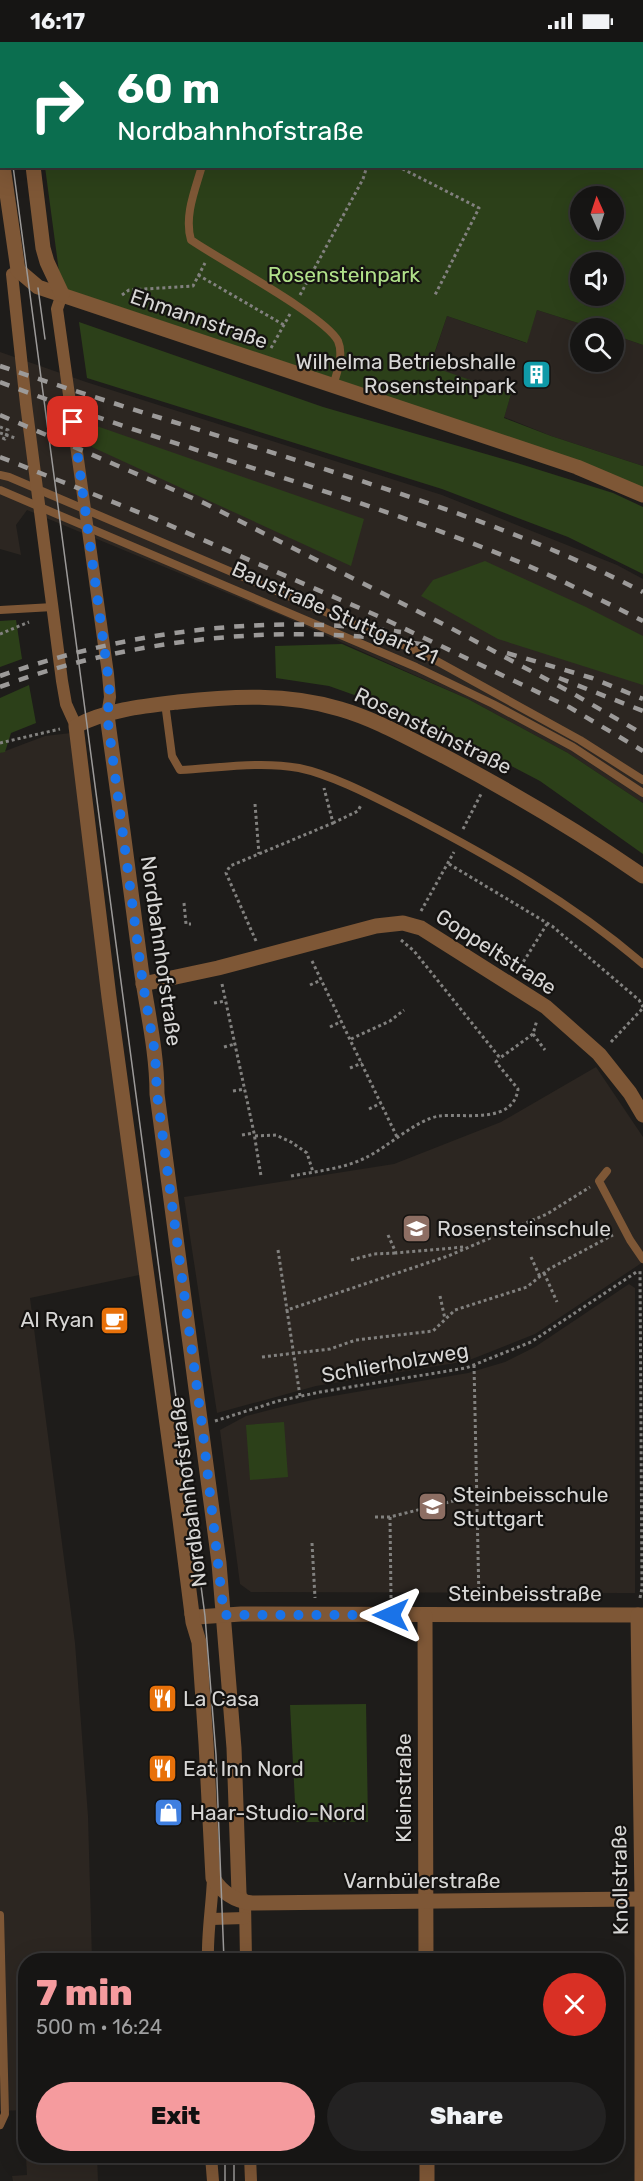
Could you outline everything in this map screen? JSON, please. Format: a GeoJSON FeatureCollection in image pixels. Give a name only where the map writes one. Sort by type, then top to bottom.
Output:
{"type":"FeatureCollection","features":[{"type":"Feature","properties":{"kind":"street","name":"Nordbahnhofstraße"},"geometry":{"type":"LineString","coordinates":[[3,168],[26,404],[62,681],[66,704],[76,726],[109,997],[192,1614],[199,1642],[213,1878],[209,1953]]}},
{"type":"Feature","properties":{"kind":"street"},"geometry":{"type":"LineString","coordinates":[[33,168],[43,249],[62,294]]}},
{"type":"Feature","properties":{"kind":"street","name":"Ehmannstraße"},"geometry":{"type":"LineString","coordinates":[[15,272],[38,287],[576,467],[643,495]]}},
{"type":"Feature","properties":{"kind":"street","name":"Nordbahnhofstraße"},"geometry":{"type":"LineString","coordinates":[[62,294],[57,309],[108,675],[110,697],[107,715],[143,984],[154,1048],[159,1105],[202,1425],[224,1615],[234,1748],[239,1893],[240,1898],[245,1902],[246,1953]]}},
{"type":"Feature","properties":{"kind":"street","name":"Rosensteinstraße"},"geometry":{"type":"LineString","coordinates":[[76,726],[87,720],[107,715],[199,700],[278,698],[341,709],[383,725],[488,779],[591,840],[643,876]]}},
{"type":"Feature","properties":{"kind":"street","name":"Goppeltstraße"},"geometry":{"type":"LineString","coordinates":[[143,984],[218,968],[390,923],[403,923],[421,928],[546,1007],[599,1054],[630,1093],[643,1115]]}},
{"type":"Feature","properties":{"kind":"street","name":"Steinbeisstraße"},"geometry":{"type":"LineString","coordinates":[[192,1614],[197,1617],[224,1615],[640,1615]]}},
{"type":"Feature","properties":{"kind":"street","name":"Knollstraße"},"geometry":{"type":"LineString","coordinates":[[640,1615],[642,2181]]}},
{"type":"Feature","properties":{"kind":"street","name":"Kleinstraße"},"geometry":{"type":"LineString","coordinates":[[424,1616],[426,1953]]}},
{"type":"Feature","properties":{"kind":"street"},"geometry":{"type":"LineString","coordinates":[[213,1878],[223,1891],[245,1902]]}},
{"type":"Feature","properties":{"kind":"street","name":"Varnbülerstraße"},"geometry":{"type":"LineString","coordinates":[[245,1902],[426,1903],[642,1899]]}},
{"type":"Feature","properties":{"kind":"street"},"geometry":{"type":"LineString","coordinates":[[211,1919],[245,1918]]}},
{"type":"Feature","properties":{"kind":"street"},"geometry":{"type":"LineString","coordinates":[[212,2163],[213,2181]]}},
{"type":"Feature","properties":{"kind":"street"},"geometry":{"type":"LineString","coordinates":[[250,2163],[251,2181]]}},
{"type":"Feature","properties":{"kind":"street"},"geometry":{"type":"LineString","coordinates":[[427,2163],[427,2181]]}},
{"type":"Feature","properties":{"kind":"lane"},"geometry":{"type":"LineString","coordinates":[[201,168],[190,209],[188,230],[191,240],[326,327],[338,342],[340,352],[333,386]]}},
{"type":"Feature","properties":{"kind":"lane","name":"Baustraße Stuttgart 21"},"geometry":{"type":"LineString","coordinates":[[0,475],[112,520],[424,654],[580,740],[643,780]]}},
{"type":"Feature","properties":{"kind":"lane","name":"Baustraße Stuttgart 21"},"geometry":{"type":"LineString","coordinates":[[0,490],[416,667],[493,704],[573,747],[643,793]]}},
{"type":"Feature","properties":{"kind":"lane"},"geometry":{"type":"LineString","coordinates":[[0,610],[53,612]]}},
{"type":"Feature","properties":{"kind":"lane"},"geometry":{"type":"LineString","coordinates":[[165,704],[172,756],[180,770],[256,765],[299,768],[368,795],[469,846],[556,899],[610,936],[643,964]]}},
{"type":"Feature","properties":{"kind":"lane"},"geometry":{"type":"LineString","coordinates":[[608,1171],[599,1181],[624,1229],[643,1259]]}},
{"type":"Feature","properties":{"kind":"lane"},"geometry":{"type":"LineString","coordinates":[[0,1915],[5,2114],[0,2125]]}},
{"type":"Feature","properties":{"kind":"path"},"geometry":{"type":"LineString","coordinates":[[263,363],[363,179],[366,168]]}},
{"type":"Feature","properties":{"kind":"path"},"geometry":{"type":"LineString","coordinates":[[401,168],[479,208],[435,296]]}},
{"type":"Feature","properties":{"kind":"path"},"geometry":{"type":"LineString","coordinates":[[122,295],[129,290],[161,286],[193,286],[211,254]]}},
{"type":"Feature","properties":{"kind":"path"},"geometry":{"type":"LineString","coordinates":[[198,275],[284,325]]}},
{"type":"Feature","properties":{"kind":"path"},"geometry":{"type":"LineString","coordinates":[[0,427],[8,430],[5,439],[0,435]]}},
{"type":"Feature","properties":{"kind":"path"},"geometry":{"type":"LineString","coordinates":[[0,435],[5,435]]}},
{"type":"Feature","properties":{"kind":"path"},"geometry":{"type":"LineString","coordinates":[[0,634],[53,612]]}},
{"type":"Feature","properties":{"kind":"path"},"geometry":{"type":"LineString","coordinates":[[0,743],[37,732],[76,726]]}},
{"type":"Feature","properties":{"kind":"path"},"geometry":{"type":"LineString","coordinates":[[320,776],[333,823]]}},
{"type":"Feature","properties":{"kind":"path"},"geometry":{"type":"LineString","coordinates":[[263,956],[226,873],[230,866],[358,811],[368,795]]}},
{"type":"Feature","properties":{"kind":"path"},"geometry":{"type":"LineString","coordinates":[[255,804],[259,854]]}},
{"type":"Feature","properties":{"kind":"path"},"geometry":{"type":"LineString","coordinates":[[449,864],[548,924],[639,1000],[643,1008],[599,1054]]}},
{"type":"Feature","properties":{"kind":"path"},"geometry":{"type":"LineString","coordinates":[[184,903],[186,924],[191,924]]}},
{"type":"Feature","properties":{"kind":"path"},"geometry":{"type":"LineString","coordinates":[[237,918],[245,916]]}},
{"type":"Feature","properties":{"kind":"path"},"geometry":{"type":"LineString","coordinates":[[390,923],[399,938],[414,951],[500,1058]]}},
{"type":"Feature","properties":{"kind":"path"},"geometry":{"type":"LineString","coordinates":[[509,983],[548,924]]}},
{"type":"Feature","properties":{"kind":"path"},"geometry":{"type":"LineString","coordinates":[[305,946],[398,1139]]}},
{"type":"Feature","properties":{"kind":"path"},"geometry":{"type":"LineString","coordinates":[[218,968],[255,1134],[261,1176]]}},
{"type":"Feature","properties":{"kind":"path"},"geometry":{"type":"LineString","coordinates":[[310,985],[321,980]]}},
{"type":"Feature","properties":{"kind":"path"},"geometry":{"type":"LineString","coordinates":[[214,1003],[225,1001]]}},
{"type":"Feature","properties":{"kind":"path"},"geometry":{"type":"LineString","coordinates":[[291,1176],[347,1165],[367,1157],[422,1123],[439,1116],[487,1116],[510,1105],[517,1099],[518,1089],[496,1062],[533,1034],[537,1019],[546,1007]]}},
{"type":"Feature","properties":{"kind":"path"},"geometry":{"type":"LineString","coordinates":[[351,1039],[390,1021],[404,1010]]}},
{"type":"Feature","properties":{"kind":"path"},"geometry":{"type":"LineString","coordinates":[[330,1027],[342,1021]]}},
{"type":"Feature","properties":{"kind":"path"},"geometry":{"type":"LineString","coordinates":[[533,1034],[545,1050]]}},
{"type":"Feature","properties":{"kind":"path"},"geometry":{"type":"LineString","coordinates":[[224,1047],[235,1044]]}},
{"type":"Feature","properties":{"kind":"path"},"geometry":{"type":"LineString","coordinates":[[350,1068],[362,1063]]}},
{"type":"Feature","properties":{"kind":"path"},"geometry":{"type":"LineString","coordinates":[[233,1091],[245,1089]]}},
{"type":"Feature","properties":{"kind":"path"},"geometry":{"type":"LineString","coordinates":[[369,1109],[381,1103]]}},
{"type":"Feature","properties":{"kind":"path"},"geometry":{"type":"LineString","coordinates":[[242,1135],[276,1135],[291,1142],[307,1153],[313,1172]]}},
{"type":"Feature","properties":{"kind":"path"},"geometry":{"type":"LineString","coordinates":[[287,1310],[469,1247],[547,1214],[599,1181]]}},
{"type":"Feature","properties":{"kind":"path"},"geometry":{"type":"LineString","coordinates":[[262,1357],[330,1349],[356,1340],[433,1331],[455,1310],[527,1287],[544,1273],[624,1229]]}},
{"type":"Feature","properties":{"kind":"path"},"geometry":{"type":"LineString","coordinates":[[388,1235],[396,1253]]}},
{"type":"Feature","properties":{"kind":"path"},"geometry":{"type":"LineString","coordinates":[[351,1260],[374,1254],[469,1247]]}},
{"type":"Feature","properties":{"kind":"path"},"geometry":{"type":"LineString","coordinates":[[278,1250],[300,1396]]}},
{"type":"Feature","properties":{"kind":"path"},"geometry":{"type":"LineString","coordinates":[[531,1257],[540,1277]]}},
{"type":"Feature","properties":{"kind":"path"},"geometry":{"type":"LineString","coordinates":[[640,1615],[642,1588],[642,1269]]}},
{"type":"Feature","properties":{"kind":"path","name":"Schlierholzweg"},"geometry":{"type":"LineString","coordinates":[[202,1425],[300,1396],[466,1368],[531,1342],[642,1269]]}},
{"type":"Feature","properties":{"kind":"path"},"geometry":{"type":"LineString","coordinates":[[544,1273],[557,1302]]}},
{"type":"Feature","properties":{"kind":"path"},"geometry":{"type":"LineString","coordinates":[[440,1296],[445,1319]]}},
{"type":"Feature","properties":{"kind":"path"},"geometry":{"type":"LineString","coordinates":[[474,1365],[480,1615]]}},
{"type":"Feature","properties":{"kind":"path"},"geometry":{"type":"LineString","coordinates":[[375,1517],[390,1517],[477,1495]]}},
{"type":"Feature","properties":{"kind":"path"},"geometry":{"type":"LineString","coordinates":[[390,1517],[391,1615]]}},
{"type":"Feature","properties":{"kind":"path"},"geometry":{"type":"LineString","coordinates":[[312,1543],[314,1580]]}},
{"type":"Feature","properties":{"kind":"shaded area","name":"Wilhelma Betriebshalle Rosensteinpark"},"geometry":{"type":"Polygon","coordinates":[[[537,310],[570,320],[570,372],[624,372],[624,338],[643,345],[643,466],[551,436],[504,417],[511,394],[430,367],[447,316],[526,343],[537,310]]]}},
{"type":"Feature","properties":{"kind":"shaded area"},"geometry":{"type":"Polygon","coordinates":[[[0,352],[86,382],[442,495],[617,565],[643,579],[643,803],[568,753],[468,699],[285,617],[27,510],[16,525],[21,555],[0,549],[0,352]]]}},
{"type":"Feature","properties":{"kind":"shaded area"},"geometry":{"type":"Polygon","coordinates":[[[71,733],[144,1274],[30,1298],[75,1643],[88,1816],[92,1953],[18,1953],[18,2110],[0,2111],[0,753],[45,736],[71,733]]]}},
{"type":"Feature","properties":{"kind":"shaded area","name":"Rosensteinschule"},"geometry":{"type":"Polygon","coordinates":[[[596,1067],[643,1137],[643,1262],[535,1334],[467,1361],[316,1386],[217,1413],[184,1197],[394,1164],[501,1122],[596,1067]]]}},
{"type":"Feature","properties":{"kind":"shaded area","name":"Steinbeisschule Stuttgart"},"geometry":{"type":"Polygon","coordinates":[[[629,1284],[635,1288],[635,1593],[251,1592],[240,1584],[220,1430],[246,1416],[277,1408],[321,1398],[468,1373],[505,1362],[535,1347],[629,1284]]]}},
{"type":"Feature","properties":{"kind":"shaded area"},"geometry":{"type":"Polygon","coordinates":[[[26,2163],[97,2163],[98,2181],[13,2181],[12,2176],[27,2175],[26,2163]]]}},
{"type":"Feature","properties":{"kind":"green space","name":"Rosensteinpark"},"geometry":{"type":"Polygon","coordinates":[[[45,168],[643,168],[643,345],[624,338],[624,318],[570,318],[570,320],[537,310],[527,343],[447,316],[430,366],[511,394],[504,418],[643,466],[643,495],[62,294],[45,168]]]}},
{"type":"Feature","properties":{"kind":"green space"},"geometry":{"type":"Polygon","coordinates":[[[79,322],[323,407],[613,493],[643,507],[643,574],[568,537],[442,489],[87,378],[79,322]]]}},
{"type":"Feature","properties":{"kind":"green space"},"geometry":{"type":"Polygon","coordinates":[[[88,423],[364,519],[351,566],[92,447],[88,423]]]}},
{"type":"Feature","properties":{"kind":"green space"},"geometry":{"type":"Polygon","coordinates":[[[485,561],[643,636],[643,685],[498,639],[421,596],[433,580],[485,561]]]}},
{"type":"Feature","properties":{"kind":"green space"},"geometry":{"type":"Polygon","coordinates":[[[16,620],[22,659],[0,667],[0,621],[16,620]]]}},
{"type":"Feature","properties":{"kind":"green space"},"geometry":{"type":"Polygon","coordinates":[[[342,644],[468,699],[568,753],[643,803],[643,854],[540,781],[419,718],[329,686],[276,678],[275,646],[342,644]]]}},
{"type":"Feature","properties":{"kind":"green space"},"geometry":{"type":"Polygon","coordinates":[[[29,685],[36,723],[11,733],[5,752],[0,753],[0,698],[29,685]]]}},
{"type":"Feature","properties":{"kind":"green space"},"geometry":{"type":"Polygon","coordinates":[[[284,1422],[288,1477],[250,1480],[246,1425],[284,1422]]]}},
{"type":"Feature","properties":{"kind":"green space"},"geometry":{"type":"Polygon","coordinates":[[[366,1704],[368,1822],[296,1822],[290,1705],[366,1704]]]}},
{"type":"Feature","properties":{"kind":"tram line"},"geometry":{"type":"LineString","coordinates":[[13,168],[205,1616],[216,1755],[224,1953]]}},
{"type":"Feature","properties":{"kind":"tram line"},"geometry":{"type":"LineString","coordinates":[[38,288],[45,339]]}},
{"type":"Feature","properties":{"kind":"tram line"},"geometry":{"type":"LineString","coordinates":[[225,2163],[225,2181]]}},
{"type":"Feature","properties":{"kind":"tram line"},"geometry":{"type":"LineString","coordinates":[[234,2163],[234,2181]]}},
{"type":"Feature","properties":{"kind":"railway"},"geometry":{"type":"LineString","coordinates":[[0,366],[362,481],[485,523],[565,555],[643,592]]}},
{"type":"Feature","properties":{"kind":"railway"},"geometry":{"type":"LineString","coordinates":[[0,382],[126,427],[318,489],[444,533],[542,572],[643,621]]}},
{"type":"Feature","properties":{"kind":"railway"},"geometry":{"type":"LineString","coordinates":[[0,415],[204,503],[445,625],[643,734]]}},
{"type":"Feature","properties":{"kind":"railway"},"geometry":{"type":"LineString","coordinates":[[0,457],[153,518],[380,617],[569,707],[643,751]]}},
{"type":"Feature","properties":{"kind":"railway"},"geometry":{"type":"LineString","coordinates":[[0,676],[98,647],[198,630],[299,625],[401,632]]}},
{"type":"Feature","properties":{"kind":"railway"},"geometry":{"type":"LineString","coordinates":[[0,687],[50,670],[103,656],[213,638],[325,635],[379,638],[431,646]]}},
{"type":"Feature","properties":{"kind":"railway"},"geometry":{"type":"LineString","coordinates":[[507,653],[592,678],[643,699]]}},
{"type":"Feature","properties":{"kind":"railway"},"geometry":{"type":"LineString","coordinates":[[559,678],[643,711]]}},
{"type":"Feature","properties":{"kind":"place","name":"Wilhelma Betriebshalle Rosensteinpark"},"geometry":{"type":"Point","coordinates":[537,374]}},
{"type":"Feature","properties":{"kind":"place","name":"Rosensteinschule"},"geometry":{"type":"Point","coordinates":[416,1229]}},
{"type":"Feature","properties":{"kind":"place","name":"Al Ryan"},"geometry":{"type":"Point","coordinates":[115,1320]}},
{"type":"Feature","properties":{"kind":"place","name":"Steinbeisschule Stuttgart"},"geometry":{"type":"Point","coordinates":[432,1507]}},
{"type":"Feature","properties":{"kind":"place","name":"La Casa"},"geometry":{"type":"Point","coordinates":[162,1699]}},
{"type":"Feature","properties":{"kind":"place","name":"Eat Inn Nord"},"geometry":{"type":"Point","coordinates":[162,1769]}},
{"type":"Feature","properties":{"kind":"place","name":"Haar-Studio-Nord"},"geometry":{"type":"Point","coordinates":[169,1813]}},
{"type":"Feature","properties":{"kind":"route"},"geometry":{"type":"LineString","coordinates":[[73,422],[108,675],[110,697],[107,715],[143,984],[157,1068],[157,1094],[202,1425],[224,1615],[391,1615]]}}]}
